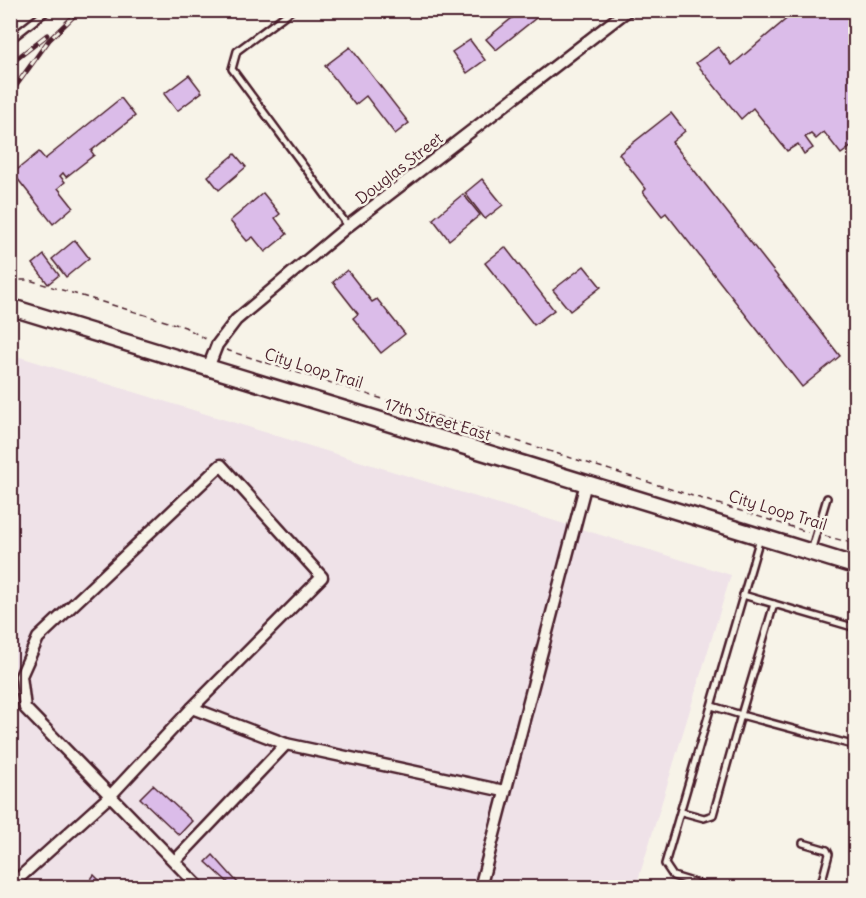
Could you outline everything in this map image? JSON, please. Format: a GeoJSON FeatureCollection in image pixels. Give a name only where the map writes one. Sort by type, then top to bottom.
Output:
{"type":"FeatureCollection","features":[{"type":"Feature","properties":{"kind":"main road","name":"17th Street East"},"geometry":{"type":"LineString","coordinates":[[10,307],[855,566]]}},
{"type":"Feature","properties":{"kind":"street","name":"Douglas Street"},"geometry":{"type":"LineString","coordinates":[[208,368],[217,345],[236,320],[348,226],[623,12]]}},
{"type":"Feature","properties":{"kind":"street"},"geometry":{"type":"LineString","coordinates":[[10,886],[111,795],[192,708],[322,577],[221,465],[39,638],[16,674],[25,708],[111,795],[200,888]]}},
{"type":"Feature","properties":{"kind":"street"},"geometry":{"type":"LineString","coordinates":[[480,888],[586,483]]}},
{"type":"Feature","properties":{"kind":"street"},"geometry":{"type":"LineString","coordinates":[[192,708],[286,744],[504,791]]}},
{"type":"Feature","properties":{"kind":"street"},"geometry":{"type":"LineString","coordinates":[[175,861],[286,744]]}},
{"type":"Feature","properties":{"kind":"lane"},"geometry":{"type":"LineString","coordinates":[[10,40],[48,10]]}},
{"type":"Feature","properties":{"kind":"lane"},"geometry":{"type":"LineString","coordinates":[[292,10],[237,51],[231,69],[348,226]]}},
{"type":"Feature","properties":{"kind":"lane"},"geometry":{"type":"LineString","coordinates":[[811,552],[827,498]]}},
{"type":"Feature","properties":{"kind":"lane"},"geometry":{"type":"LineString","coordinates":[[712,888],[674,876],[665,864],[682,812],[760,536]]}},
{"type":"Feature","properties":{"kind":"lane"},"geometry":{"type":"LineString","coordinates":[[743,596],[855,628]]}},
{"type":"Feature","properties":{"kind":"lane"},"geometry":{"type":"LineString","coordinates":[[682,812],[704,818],[712,815],[774,604]]}},
{"type":"Feature","properties":{"kind":"lane"},"geometry":{"type":"LineString","coordinates":[[712,706],[855,746]]}},
{"type":"Feature","properties":{"kind":"lane"},"geometry":{"type":"LineString","coordinates":[[802,843],[826,850],[829,854],[820,888]]}},
{"type":"Feature","properties":{"kind":"path","name":"City Loop Trail"},"geometry":{"type":"LineString","coordinates":[[10,279],[28,280],[185,327],[217,345],[288,371],[647,479],[816,534],[855,544]]}},
{"type":"Feature","properties":{"kind":"shaded area"},"geometry":{"type":"Polygon","coordinates":[[[10,354],[731,575],[636,887],[11,887],[10,354]]]}},
{"type":"Feature","properties":{"kind":"building"},"geometry":{"type":"Polygon","coordinates":[[[522,10],[546,10],[496,50],[486,39],[522,10]]]}},
{"type":"Feature","properties":{"kind":"building"},"geometry":{"type":"Polygon","coordinates":[[[797,10],[856,10],[856,143],[841,154],[824,132],[816,139],[811,134],[805,137],[813,148],[804,154],[798,144],[787,151],[753,108],[741,119],[696,63],[718,47],[732,65],[797,10]]]}},
{"type":"Feature","properties":{"kind":"building"},"geometry":{"type":"Polygon","coordinates":[[[470,40],[485,60],[467,73],[452,52],[470,40]]]}},
{"type":"Feature","properties":{"kind":"building"},"geometry":{"type":"Polygon","coordinates":[[[350,47],[409,123],[395,134],[366,96],[355,105],[325,66],[350,47]]]}},
{"type":"Feature","properties":{"kind":"building"},"geometry":{"type":"Polygon","coordinates":[[[189,75],[202,92],[177,111],[164,94],[189,75]]]}},
{"type":"Feature","properties":{"kind":"building"},"geometry":{"type":"Polygon","coordinates":[[[121,98],[135,116],[91,151],[94,155],[66,177],[63,173],[60,176],[65,182],[58,188],[73,207],[53,224],[13,173],[39,152],[45,159],[121,98]]]}},
{"type":"Feature","properties":{"kind":"building"},"geometry":{"type":"Polygon","coordinates":[[[671,113],[685,131],[672,142],[840,356],[802,387],[666,213],[662,216],[643,192],[646,189],[619,154],[671,113]]]}},
{"type":"Feature","properties":{"kind":"building"},"geometry":{"type":"Polygon","coordinates":[[[235,154],[246,167],[219,190],[208,176],[235,154]]]}},
{"type":"Feature","properties":{"kind":"building"},"geometry":{"type":"Polygon","coordinates":[[[482,179],[503,205],[485,219],[465,193],[482,179]]]}},
{"type":"Feature","properties":{"kind":"building"},"geometry":{"type":"Polygon","coordinates":[[[263,193],[280,214],[275,218],[287,234],[265,252],[253,237],[247,241],[230,221],[263,193]]]}},
{"type":"Feature","properties":{"kind":"building"},"geometry":{"type":"Polygon","coordinates":[[[463,194],[480,215],[449,240],[433,219],[463,194]]]}},
{"type":"Feature","properties":{"kind":"building"},"geometry":{"type":"Polygon","coordinates":[[[75,240],[89,258],[66,277],[52,259],[75,240]]]}},
{"type":"Feature","properties":{"kind":"building"},"geometry":{"type":"Polygon","coordinates":[[[505,247],[554,310],[534,325],[485,263],[505,247]]]}},
{"type":"Feature","properties":{"kind":"building"},"geometry":{"type":"Polygon","coordinates":[[[44,255],[59,275],[48,284],[33,264],[44,255]]]}},
{"type":"Feature","properties":{"kind":"building"},"geometry":{"type":"Polygon","coordinates":[[[584,266],[601,287],[570,311],[553,290],[584,266]]]}},
{"type":"Feature","properties":{"kind":"building"},"geometry":{"type":"Polygon","coordinates":[[[347,270],[372,302],[377,299],[405,334],[381,353],[353,318],[358,314],[333,282],[347,270]]]}},
{"type":"Feature","properties":{"kind":"building"},"geometry":{"type":"Polygon","coordinates":[[[153,785],[192,821],[179,835],[140,798],[153,785]]]}},
{"type":"Feature","properties":{"kind":"building"},"geometry":{"type":"Polygon","coordinates":[[[213,855],[238,883],[234,888],[206,862],[213,855]]]}},
{"type":"Feature","properties":{"kind":"building"},"geometry":{"type":"Polygon","coordinates":[[[94,875],[107,888],[93,888],[88,883],[94,875]]]}},
{"type":"Feature","properties":{"kind":"railway"},"geometry":{"type":"LineString","coordinates":[[10,94],[49,40],[80,10]]}},
{"type":"Feature","properties":{"kind":"railway"},"geometry":{"type":"LineString","coordinates":[[10,64],[47,35]]}}]}
